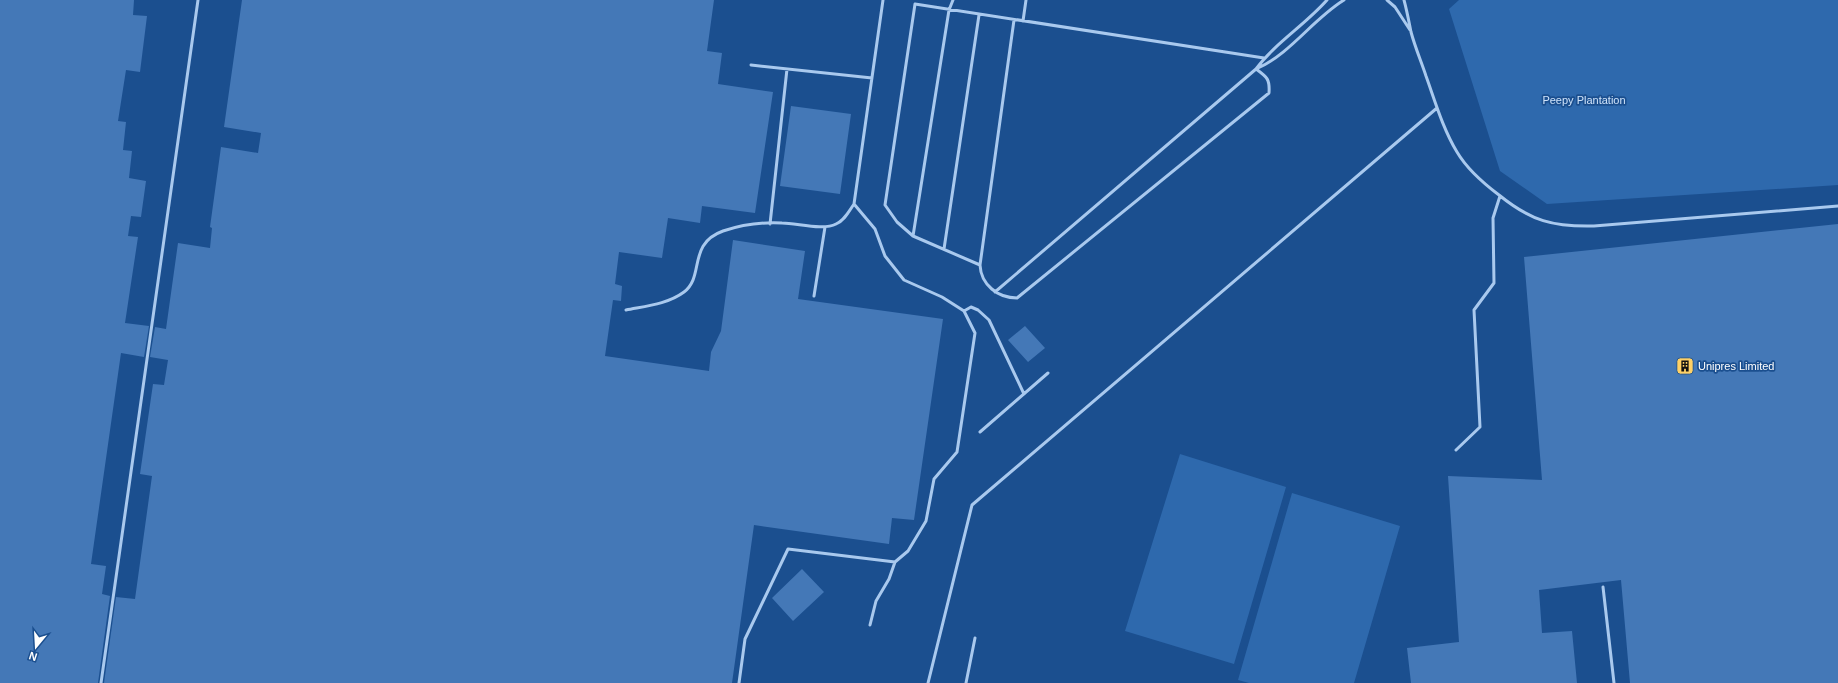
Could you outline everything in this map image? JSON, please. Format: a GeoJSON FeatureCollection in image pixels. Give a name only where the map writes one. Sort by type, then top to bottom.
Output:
{"type":"FeatureCollection","features":[{"type":"Feature","properties":{"kind":"lane"},"geometry":{"type":"LineString","coordinates":[[100,683],[198,0]]}},
{"type":"Feature","properties":{"kind":"lane"},"geometry":{"type":"LineString","coordinates":[[626,310],[664,302],[685,291],[692,280],[700,249],[705,242],[722,232],[753,224],[782,223],[825,227],[836,224],[846,217],[854,204],[883,0]]}},
{"type":"Feature","properties":{"kind":"lane"},"geometry":{"type":"LineString","coordinates":[[913,236],[949,10],[953,0]]}},
{"type":"Feature","properties":{"kind":"lane"},"geometry":{"type":"LineString","coordinates":[[1023,21],[1026,0]]}},
{"type":"Feature","properties":{"kind":"lane"},"geometry":{"type":"LineString","coordinates":[[995,292],[1256,69],[1264,58],[1316,12],[1327,0]]}},
{"type":"Feature","properties":{"kind":"lane"},"geometry":{"type":"LineString","coordinates":[[1256,69],[1269,63],[1323,16],[1344,0]]}},
{"type":"Feature","properties":{"kind":"lane"},"geometry":{"type":"LineString","coordinates":[[1387,0],[1395,7],[1411,32],[1437,108],[1457,152],[1480,180],[1500,196],[1527,214],[1545,222],[1569,226],[1594,226],[1838,206]]}},
{"type":"Feature","properties":{"kind":"lane"},"geometry":{"type":"LineString","coordinates":[[1404,0],[1410,18],[1411,32]]}},
{"type":"Feature","properties":{"kind":"lane"},"geometry":{"type":"LineString","coordinates":[[980,265],[913,236],[897,222],[885,205],[914,4],[1264,58]]}},
{"type":"Feature","properties":{"kind":"lane"},"geometry":{"type":"LineString","coordinates":[[944,249],[980,15]]}},
{"type":"Feature","properties":{"kind":"lane"},"geometry":{"type":"LineString","coordinates":[[1014,20],[980,265],[983,279],[995,292],[1007,298],[1016,298],[1269,93],[1267,77],[1256,69]]}},
{"type":"Feature","properties":{"kind":"lane"},"geometry":{"type":"LineString","coordinates":[[751,65],[872,78]]}},
{"type":"Feature","properties":{"kind":"lane"},"geometry":{"type":"LineString","coordinates":[[770,224],[787,69]]}},
{"type":"Feature","properties":{"kind":"lane"},"geometry":{"type":"LineString","coordinates":[[928,683],[972,505],[1437,108]]}},
{"type":"Feature","properties":{"kind":"lane"},"geometry":{"type":"LineString","coordinates":[[1456,450],[1480,427],[1474,310],[1494,283],[1493,218],[1500,196]]}},
{"type":"Feature","properties":{"kind":"lane"},"geometry":{"type":"LineString","coordinates":[[854,204],[875,229],[885,256],[904,280],[942,297],[964,311],[975,333],[957,452],[934,479],[926,521],[908,551],[895,562],[889,579],[876,600],[870,625]]}},
{"type":"Feature","properties":{"kind":"lane"},"geometry":{"type":"LineString","coordinates":[[814,296],[825,227]]}},
{"type":"Feature","properties":{"kind":"lane"},"geometry":{"type":"LineString","coordinates":[[964,311],[971,307],[978,310],[989,320],[1024,394]]}},
{"type":"Feature","properties":{"kind":"lane"},"geometry":{"type":"LineString","coordinates":[[980,432],[1048,373]]}},
{"type":"Feature","properties":{"kind":"lane"},"geometry":{"type":"LineString","coordinates":[[739,683],[745,639],[788,549],[895,562]]}},
{"type":"Feature","properties":{"kind":"lane"},"geometry":{"type":"LineString","coordinates":[[1603,587],[1614,683]]}},
{"type":"Feature","properties":{"kind":"lane"},"geometry":{"type":"LineString","coordinates":[[966,683],[975,638]]}},
{"type":"Feature","properties":{"kind":"green space","name":"Peepy Plantation"},"geometry":{"type":"Polygon","coordinates":[[[1459,0],[1838,0],[1838,185],[1547,204],[1500,171],[1449,9],[1459,0]]]}},
{"type":"Feature","properties":{"kind":"green space"},"geometry":{"type":"Polygon","coordinates":[[[1180,454],[1286,487],[1234,664],[1125,631],[1180,454]]]}},
{"type":"Feature","properties":{"kind":"green space"},"geometry":{"type":"Polygon","coordinates":[[[1292,493],[1400,526],[1354,683],[1249,683],[1238,680],[1292,493]]]}},
{"type":"Feature","properties":{"kind":"building"},"geometry":{"type":"Polygon","coordinates":[[[0,0],[134,0],[133,15],[147,16],[140,72],[126,70],[118,121],[126,122],[123,150],[132,151],[129,178],[146,181],[141,217],[131,216],[128,236],[138,237],[125,323],[149,326],[144,357],[121,353],[91,564],[106,566],[102,594],[110,596],[98,683],[0,683],[0,0]]]}},
{"type":"Feature","properties":{"kind":"building"},"geometry":{"type":"Polygon","coordinates":[[[242,0],[714,0],[707,51],[722,53],[718,84],[773,92],[755,213],[702,206],[700,223],[668,218],[662,258],[619,252],[615,284],[622,286],[621,301],[613,300],[605,356],[709,371],[711,352],[721,331],[733,240],[805,251],[798,299],[943,319],[914,520],[892,518],[889,544],[754,525],[732,683],[104,683],[116,597],[135,599],[152,476],[140,474],[153,384],[164,385],[168,360],[150,357],[155,327],[166,329],[178,243],[210,248],[212,228],[210,227],[221,147],[258,153],[261,133],[224,127],[242,0]]]}},
{"type":"Feature","properties":{"kind":"building"},"geometry":{"type":"Polygon","coordinates":[[[791,106],[851,114],[840,194],[780,186],[791,106]]]}},
{"type":"Feature","properties":{"kind":"building","name":"Unipres Limited"},"geometry":{"type":"Polygon","coordinates":[[[1838,224],[1838,683],[1630,683],[1621,580],[1539,590],[1542,633],[1572,631],[1577,683],[1411,683],[1407,648],[1459,642],[1448,476],[1542,480],[1524,257],[1838,224]]]}},
{"type":"Feature","properties":{"kind":"building"},"geometry":{"type":"Polygon","coordinates":[[[1025,326],[1045,348],[1028,362],[1008,340],[1025,326]]]}},
{"type":"Feature","properties":{"kind":"building"},"geometry":{"type":"Polygon","coordinates":[[[802,569],[824,592],[793,621],[772,598],[802,569]]]}},
{"type":"Feature","properties":{"kind":"place","name":"Unipres Limited"},"geometry":{"type":"Point","coordinates":[1685,366]}}]}
